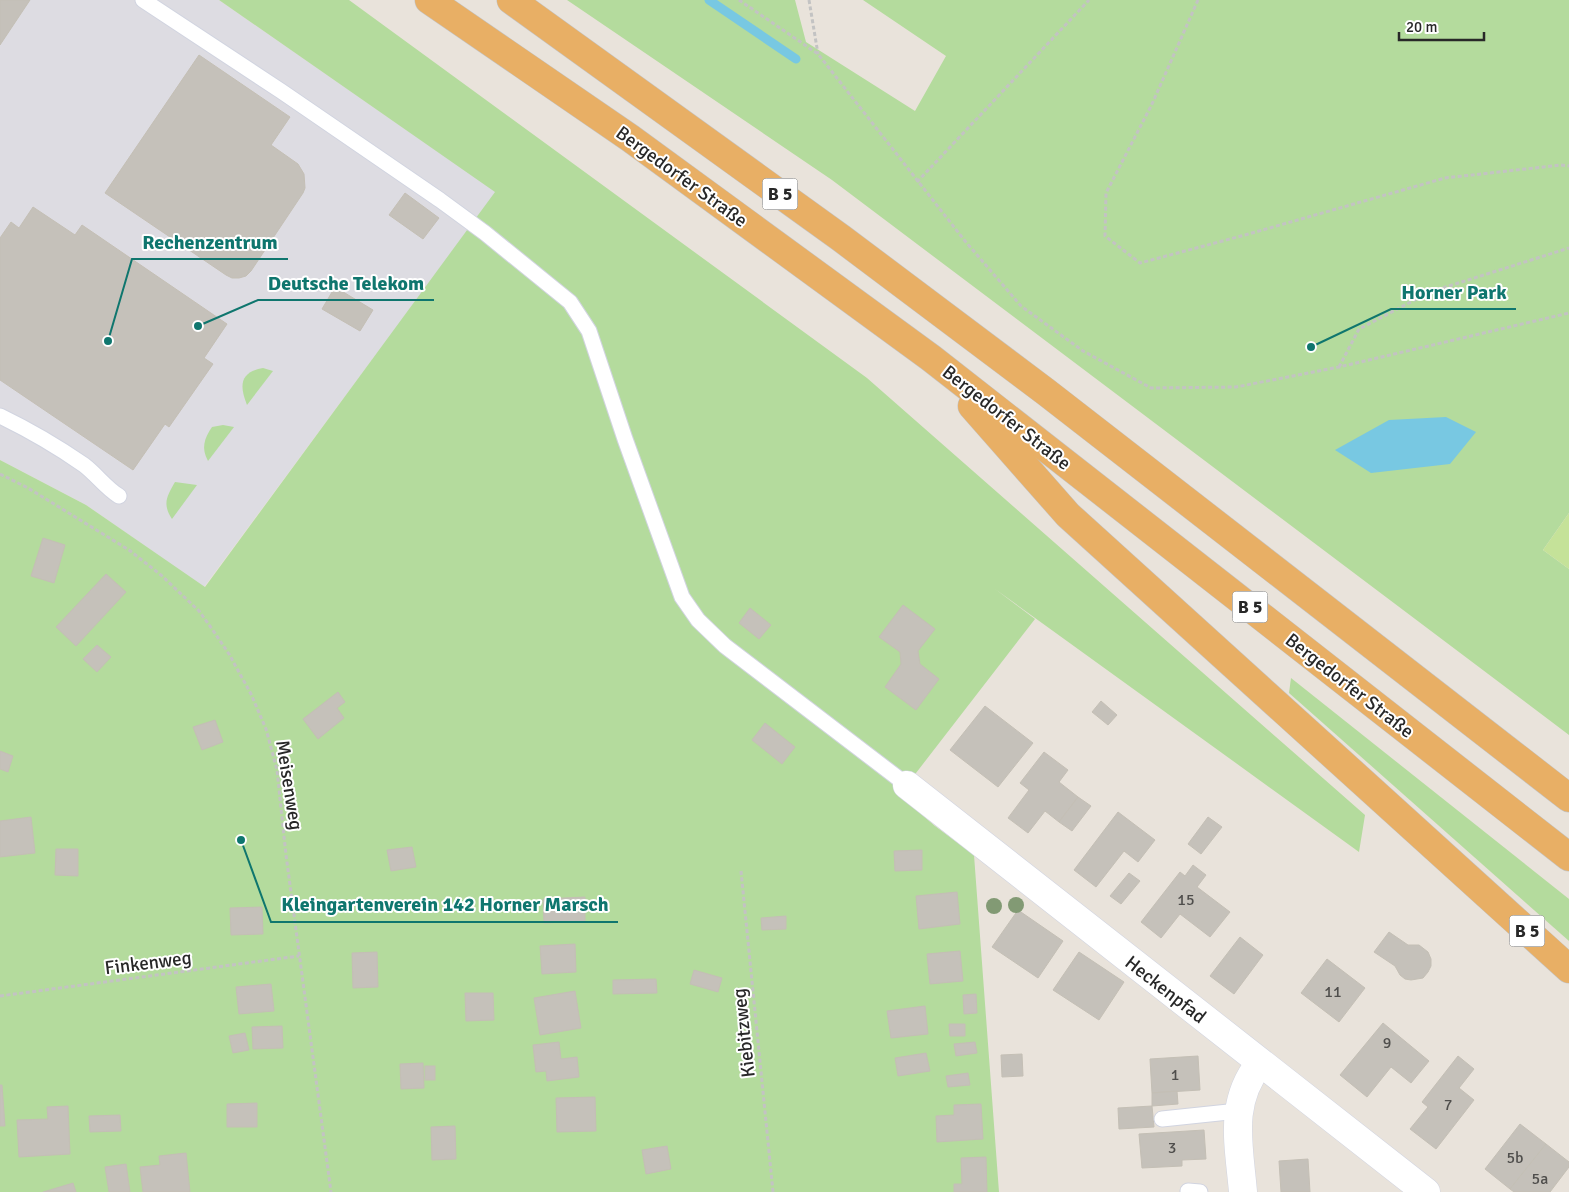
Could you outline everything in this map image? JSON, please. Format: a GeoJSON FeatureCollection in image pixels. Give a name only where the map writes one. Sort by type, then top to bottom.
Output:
{"type":"FeatureCollection","features":[{"type":"Feature","properties":{"kind":"highway","name":"Bergedorfer Straße"},"geometry":{"type":"LineString","coordinates":[[429,0],[630,138],[931,358],[1569,857]]}},
{"type":"Feature","properties":{"kind":"highway","name":"B 5"},"geometry":{"type":"LineString","coordinates":[[511,0],[833,232],[1046,392],[1569,798]]}},
{"type":"Feature","properties":{"kind":"highway","name":"B 5"},"geometry":{"type":"LineString","coordinates":[[931,358],[1068,515],[1565,967]]}},
{"type":"Feature","properties":{"kind":"street","name":"Heckenpfad"},"geometry":{"type":"LineString","coordinates":[[906,785],[1426,1192]]}},
{"type":"Feature","properties":{"kind":"street"},"geometry":{"type":"LineString","coordinates":[[1243,1192],[1238,1111],[1246,1083],[1260,1063]]}},
{"type":"Feature","properties":{"kind":"lane"},"geometry":{"type":"LineString","coordinates":[[143,0],[281,91],[440,200],[485,233],[570,302],[589,331],[625,439],[682,597],[687,605],[698,620],[726,646],[906,785]]}},
{"type":"Feature","properties":{"kind":"lane"},"geometry":{"type":"LineString","coordinates":[[0,416],[84,465],[111,491],[119,496]]}},
{"type":"Feature","properties":{"kind":"lane"},"geometry":{"type":"LineString","coordinates":[[1162,1118],[1238,1111]]}},
{"type":"Feature","properties":{"kind":"lane"},"geometry":{"type":"LineString","coordinates":[[1236,1192],[1243,1192]]}},
{"type":"Feature","properties":{"kind":"path"},"geometry":{"type":"LineString","coordinates":[[739,0],[818,54],[917,182],[1020,306],[1083,351],[1151,388],[1236,387],[1339,367],[1569,313]]}},
{"type":"Feature","properties":{"kind":"path"},"geometry":{"type":"LineString","coordinates":[[809,0],[818,54]]}},
{"type":"Feature","properties":{"kind":"path"},"geometry":{"type":"LineString","coordinates":[[917,182],[1089,0]]}},
{"type":"Feature","properties":{"kind":"path"},"geometry":{"type":"LineString","coordinates":[[1198,0],[1152,104],[1106,193],[1105,236],[1140,263],[1445,178],[1561,165],[1569,166]]}},
{"type":"Feature","properties":{"kind":"path"},"geometry":{"type":"LineString","coordinates":[[1339,367],[1358,329],[1430,292],[1569,248]]}},
{"type":"Feature","properties":{"kind":"path","name":"Meisenweg"},"geometry":{"type":"LineString","coordinates":[[0,474],[28,488],[129,550],[175,588],[199,611],[212,629],[251,694],[266,729],[276,770],[331,1192]]}},
{"type":"Feature","properties":{"kind":"path","name":"Kiebitzweg"},"geometry":{"type":"LineString","coordinates":[[741,870],[773,1192]]}},
{"type":"Feature","properties":{"kind":"path","name":"Finkenweg"},"geometry":{"type":"LineString","coordinates":[[0,996],[300,956]]}},
{"type":"Feature","properties":{"kind":"shaded area"},"geometry":{"type":"Polygon","coordinates":[[[0,0],[219,0],[496,192],[204,587],[86,505],[0,460],[0,0]]]}},
{"type":"Feature","properties":{"kind":"green space"},"geometry":{"type":"Polygon","coordinates":[[[219,0],[349,0],[867,378],[1365,815],[1359,852],[995,589],[1035,619],[899,795],[935,826],[974,855],[999,1192],[0,1192],[0,460],[86,505],[205,587],[495,192],[219,0]]]}},
{"type":"Feature","properties":{"kind":"green space"},"geometry":{"type":"Polygon","coordinates":[[[567,0],[795,0],[806,42],[915,111],[946,56],[863,0],[1569,0],[1569,513],[1543,550],[1569,569],[1569,735],[832,180],[567,0]]]}},
{"type":"Feature","properties":{"kind":"green space"},"geometry":{"type":"Polygon","coordinates":[[[263,368],[273,371],[247,405],[242,386],[243,381],[250,373],[263,368]]]}},
{"type":"Feature","properties":{"kind":"green space"},"geometry":{"type":"Polygon","coordinates":[[[223,425],[234,427],[208,461],[204,448],[207,436],[212,427],[223,425]]]}},
{"type":"Feature","properties":{"kind":"green space"},"geometry":{"type":"Polygon","coordinates":[[[175,482],[197,485],[172,519],[166,504],[175,482]]]}},
{"type":"Feature","properties":{"kind":"green space"},"geometry":{"type":"Polygon","coordinates":[[[1569,513],[1569,569],[1543,550],[1569,513]]]}},
{"type":"Feature","properties":{"kind":"green space"},"geometry":{"type":"Polygon","coordinates":[[[1291,678],[1569,899],[1569,941],[1289,693],[1291,678]]]}},
{"type":"Feature","properties":{"kind":"water"},"geometry":{"type":"Polygon","coordinates":[[[1446,417],[1476,432],[1450,464],[1371,473],[1335,450],[1389,420],[1446,417]]]}},
{"type":"Feature","properties":{"kind":"building"},"geometry":{"type":"Polygon","coordinates":[[[0,0],[30,0],[0,45],[0,0]]]}},
{"type":"Feature","properties":{"kind":"building"},"geometry":{"type":"Polygon","coordinates":[[[199,55],[290,117],[271,145],[298,164],[304,174],[305,188],[303,193],[251,271],[246,276],[239,278],[232,278],[226,275],[105,193],[199,55]]]}},
{"type":"Feature","properties":{"kind":"building"},"geometry":{"type":"Polygon","coordinates":[[[405,193],[439,218],[423,239],[389,215],[405,193]]]}},
{"type":"Feature","properties":{"kind":"building"},"geometry":{"type":"Polygon","coordinates":[[[33,207],[75,235],[82,225],[227,324],[204,358],[213,364],[169,427],[165,424],[133,470],[0,380],[0,238],[11,222],[19,228],[33,207]]]}},
{"type":"Feature","properties":{"kind":"building"},"geometry":{"type":"Polygon","coordinates":[[[335,287],[373,310],[360,331],[322,309],[335,287]]]}},
{"type":"Feature","properties":{"kind":"building"},"geometry":{"type":"Polygon","coordinates":[[[43,538],[65,545],[54,583],[31,576],[43,538]]]}},
{"type":"Feature","properties":{"kind":"building"},"geometry":{"type":"Polygon","coordinates":[[[106,574],[126,592],[76,646],[56,627],[106,574]]]}},
{"type":"Feature","properties":{"kind":"building"},"geometry":{"type":"Polygon","coordinates":[[[903,605],[935,629],[918,651],[920,664],[939,679],[916,710],[885,687],[901,664],[900,652],[879,637],[903,605]]]}},
{"type":"Feature","properties":{"kind":"building"},"geometry":{"type":"Polygon","coordinates":[[[750,608],[771,625],[759,639],[739,623],[750,608]]]}},
{"type":"Feature","properties":{"kind":"building"},"geometry":{"type":"Polygon","coordinates":[[[97,645],[111,657],[97,672],[83,659],[97,645]]]}},
{"type":"Feature","properties":{"kind":"building"},"geometry":{"type":"Polygon","coordinates":[[[338,692],[345,702],[337,708],[344,718],[318,739],[303,719],[338,692]]]}},
{"type":"Feature","properties":{"kind":"building"},"geometry":{"type":"Polygon","coordinates":[[[1101,701],[1117,715],[1108,725],[1092,712],[1101,701]]]}},
{"type":"Feature","properties":{"kind":"building"},"geometry":{"type":"Polygon","coordinates":[[[985,706],[1033,743],[998,787],[950,750],[985,706]]]}},
{"type":"Feature","properties":{"kind":"building"},"geometry":{"type":"Polygon","coordinates":[[[215,720],[223,742],[202,750],[193,727],[215,720]]]}},
{"type":"Feature","properties":{"kind":"building"},"geometry":{"type":"Polygon","coordinates":[[[765,723],[795,747],[782,764],[752,740],[765,723]]]}},
{"type":"Feature","properties":{"kind":"building"},"geometry":{"type":"Polygon","coordinates":[[[0,751],[13,756],[8,772],[0,769],[0,751]]]}},
{"type":"Feature","properties":{"kind":"building"},"geometry":{"type":"Polygon","coordinates":[[[1044,752],[1068,770],[1059,782],[1078,797],[1059,822],[1045,811],[1028,833],[1008,818],[1029,790],[1020,783],[1044,752]]]}},
{"type":"Feature","properties":{"kind":"building"},"geometry":{"type":"Polygon","coordinates":[[[1078,797],[1091,806],[1072,831],[1059,822],[1078,797]]]}},
{"type":"Feature","properties":{"kind":"building"},"geometry":{"type":"Polygon","coordinates":[[[1118,812],[1155,840],[1138,862],[1124,851],[1096,887],[1074,870],[1118,812]]]}},
{"type":"Feature","properties":{"kind":"building"},"geometry":{"type":"Polygon","coordinates":[[[31,817],[35,853],[0,857],[0,821],[31,817]]]}},
{"type":"Feature","properties":{"kind":"building"},"geometry":{"type":"Polygon","coordinates":[[[1208,817],[1222,827],[1201,854],[1188,844],[1208,817]]]}},
{"type":"Feature","properties":{"kind":"building"},"geometry":{"type":"Polygon","coordinates":[[[412,847],[416,867],[391,871],[387,850],[412,847]]]}},
{"type":"Feature","properties":{"kind":"building"},"geometry":{"type":"Polygon","coordinates":[[[56,849],[78,849],[78,876],[55,875],[56,849]]]}},
{"type":"Feature","properties":{"kind":"building"},"geometry":{"type":"Polygon","coordinates":[[[922,850],[922,870],[895,871],[894,851],[922,850]]]}},
{"type":"Feature","properties":{"kind":"building"},"geometry":{"type":"Polygon","coordinates":[[[1193,865],[1206,875],[1197,887],[1230,912],[1210,937],[1180,914],[1161,938],[1141,922],[1180,872],[1185,876],[1193,865]]]}},
{"type":"Feature","properties":{"kind":"building"},"geometry":{"type":"Polygon","coordinates":[[[1129,873],[1140,881],[1121,904],[1110,896],[1129,873]]]}},
{"type":"Feature","properties":{"kind":"building"},"geometry":{"type":"Polygon","coordinates":[[[957,892],[960,924],[919,929],[916,896],[957,892]]]}},
{"type":"Feature","properties":{"kind":"building"},"geometry":{"type":"Polygon","coordinates":[[[585,897],[585,921],[544,923],[543,899],[585,897]]]}},
{"type":"Feature","properties":{"kind":"building"},"geometry":{"type":"Polygon","coordinates":[[[262,907],[263,934],[231,935],[230,908],[262,907]]]}},
{"type":"Feature","properties":{"kind":"building"},"geometry":{"type":"Polygon","coordinates":[[[1018,910],[1063,941],[1038,978],[992,947],[1018,910]]]}},
{"type":"Feature","properties":{"kind":"building"},"geometry":{"type":"Polygon","coordinates":[[[786,916],[786,929],[762,930],[761,918],[786,916]]]}},
{"type":"Feature","properties":{"kind":"building"},"geometry":{"type":"Polygon","coordinates":[[[1389,932],[1408,945],[1419,945],[1428,952],[1431,966],[1423,978],[1405,979],[1400,975],[1395,966],[1374,952],[1389,932]]]}},
{"type":"Feature","properties":{"kind":"building"},"geometry":{"type":"Polygon","coordinates":[[[1240,937],[1263,955],[1234,994],[1210,976],[1240,937]]]}},
{"type":"Feature","properties":{"kind":"building"},"geometry":{"type":"Polygon","coordinates":[[[575,944],[576,972],[542,974],[540,946],[575,944]]]}},
{"type":"Feature","properties":{"kind":"building"},"geometry":{"type":"Polygon","coordinates":[[[960,951],[963,981],[930,984],[927,954],[960,951]]]}},
{"type":"Feature","properties":{"kind":"building"},"geometry":{"type":"Polygon","coordinates":[[[377,952],[378,987],[353,988],[352,953],[377,952]]]}},
{"type":"Feature","properties":{"kind":"building"},"geometry":{"type":"Polygon","coordinates":[[[1079,952],[1124,982],[1099,1020],[1053,990],[1079,952]]]}},
{"type":"Feature","properties":{"kind":"building"},"geometry":{"type":"Polygon","coordinates":[[[1327,959],[1365,988],[1339,1022],[1301,993],[1327,959]]]}},
{"type":"Feature","properties":{"kind":"building"},"geometry":{"type":"Polygon","coordinates":[[[694,970],[722,978],[718,992],[690,984],[694,970]]]}},
{"type":"Feature","properties":{"kind":"building"},"geometry":{"type":"Polygon","coordinates":[[[656,979],[657,993],[613,994],[613,980],[656,979]]]}},
{"type":"Feature","properties":{"kind":"building"},"geometry":{"type":"Polygon","coordinates":[[[271,984],[274,1011],[239,1014],[236,987],[271,984]]]}},
{"type":"Feature","properties":{"kind":"building"},"geometry":{"type":"Polygon","coordinates":[[[575,991],[581,1028],[540,1035],[534,998],[575,991]]]}},
{"type":"Feature","properties":{"kind":"building"},"geometry":{"type":"Polygon","coordinates":[[[465,993],[493,993],[494,1020],[466,1021],[465,993]]]}},
{"type":"Feature","properties":{"kind":"building"},"geometry":{"type":"Polygon","coordinates":[[[976,994],[977,1013],[964,1014],[963,995],[976,994]]]}},
{"type":"Feature","properties":{"kind":"building"},"geometry":{"type":"Polygon","coordinates":[[[925,1006],[928,1034],[891,1038],[887,1011],[925,1006]]]}},
{"type":"Feature","properties":{"kind":"building"},"geometry":{"type":"Polygon","coordinates":[[[1383,1023],[1429,1061],[1411,1083],[1391,1067],[1367,1097],[1340,1075],[1383,1023]]]}},
{"type":"Feature","properties":{"kind":"building"},"geometry":{"type":"Polygon","coordinates":[[[949,1024],[965,1024],[965,1036],[950,1036],[949,1024]]]}},
{"type":"Feature","properties":{"kind":"building"},"geometry":{"type":"Polygon","coordinates":[[[282,1026],[283,1048],[253,1049],[252,1027],[282,1026]]]}},
{"type":"Feature","properties":{"kind":"building"},"geometry":{"type":"Polygon","coordinates":[[[245,1033],[249,1050],[233,1053],[229,1036],[245,1033]]]}},
{"type":"Feature","properties":{"kind":"building"},"geometry":{"type":"Polygon","coordinates":[[[559,1042],[561,1059],[577,1057],[579,1077],[547,1081],[546,1071],[536,1072],[533,1045],[559,1042]]]}},
{"type":"Feature","properties":{"kind":"building"},"geometry":{"type":"Polygon","coordinates":[[[975,1042],[977,1053],[956,1056],[954,1044],[975,1042]]]}},
{"type":"Feature","properties":{"kind":"building"},"geometry":{"type":"Polygon","coordinates":[[[926,1053],[930,1071],[898,1076],[895,1058],[926,1053]]]}},
{"type":"Feature","properties":{"kind":"building"},"geometry":{"type":"Polygon","coordinates":[[[1022,1054],[1023,1076],[1002,1077],[1001,1055],[1022,1054]]]}},
{"type":"Feature","properties":{"kind":"building"},"geometry":{"type":"Polygon","coordinates":[[[1198,1056],[1200,1090],[1152,1093],[1150,1059],[1198,1056]]]}},
{"type":"Feature","properties":{"kind":"building"},"geometry":{"type":"Polygon","coordinates":[[[1458,1056],[1474,1069],[1459,1088],[1474,1100],[1436,1149],[1410,1129],[1428,1107],[1422,1102],[1458,1056]]]}},
{"type":"Feature","properties":{"kind":"building"},"geometry":{"type":"Polygon","coordinates":[[[423,1063],[424,1088],[401,1089],[400,1064],[423,1063]]]}},
{"type":"Feature","properties":{"kind":"building"},"geometry":{"type":"Polygon","coordinates":[[[425,1066],[435,1066],[435,1080],[425,1080],[425,1066]]]}},
{"type":"Feature","properties":{"kind":"building"},"geometry":{"type":"Polygon","coordinates":[[[968,1073],[970,1085],[948,1087],[946,1076],[968,1073]]]}},
{"type":"Feature","properties":{"kind":"building"},"geometry":{"type":"Polygon","coordinates":[[[0,1085],[2,1085],[5,1126],[0,1126],[0,1085]]]}},
{"type":"Feature","properties":{"kind":"building"},"geometry":{"type":"Polygon","coordinates":[[[1177,1091],[1178,1104],[1152,1106],[1152,1093],[1177,1091]]]}},
{"type":"Feature","properties":{"kind":"building"},"geometry":{"type":"Polygon","coordinates":[[[595,1097],[596,1131],[557,1132],[556,1098],[595,1097]]]}},
{"type":"Feature","properties":{"kind":"building"},"geometry":{"type":"Polygon","coordinates":[[[257,1103],[257,1127],[227,1127],[227,1104],[257,1103]]]}},
{"type":"Feature","properties":{"kind":"building"},"geometry":{"type":"Polygon","coordinates":[[[981,1104],[983,1139],[937,1142],[936,1116],[954,1115],[954,1105],[981,1104]]]}},
{"type":"Feature","properties":{"kind":"building"},"geometry":{"type":"Polygon","coordinates":[[[68,1106],[70,1154],[19,1157],[17,1120],[48,1119],[47,1107],[68,1106]]]}},
{"type":"Feature","properties":{"kind":"building"},"geometry":{"type":"Polygon","coordinates":[[[1152,1106],[1154,1127],[1119,1129],[1118,1108],[1152,1106]]]}},
{"type":"Feature","properties":{"kind":"building"},"geometry":{"type":"Polygon","coordinates":[[[120,1115],[121,1131],[90,1132],[89,1116],[120,1115]]]}},
{"type":"Feature","properties":{"kind":"building"},"geometry":{"type":"Polygon","coordinates":[[[1520,1124],[1546,1144],[1510,1189],[1485,1169],[1520,1124]]]}},
{"type":"Feature","properties":{"kind":"building"},"geometry":{"type":"Polygon","coordinates":[[[455,1126],[456,1159],[432,1160],[431,1127],[455,1126]]]}},
{"type":"Feature","properties":{"kind":"building"},"geometry":{"type":"Polygon","coordinates":[[[1204,1130],[1206,1159],[1182,1160],[1182,1166],[1142,1168],[1139,1134],[1204,1130]]]}},
{"type":"Feature","properties":{"kind":"building"},"geometry":{"type":"Polygon","coordinates":[[[1546,1144],[1569,1162],[1569,1167],[1550,1192],[1514,1192],[1510,1189],[1546,1144]]]}},
{"type":"Feature","properties":{"kind":"building"},"geometry":{"type":"Polygon","coordinates":[[[667,1146],[671,1169],[646,1174],[642,1150],[667,1146]]]}},
{"type":"Feature","properties":{"kind":"building"},"geometry":{"type":"Polygon","coordinates":[[[186,1153],[190,1192],[143,1192],[140,1167],[160,1165],[159,1156],[186,1153]]]}},
{"type":"Feature","properties":{"kind":"building"},"geometry":{"type":"Polygon","coordinates":[[[986,1157],[987,1192],[954,1192],[954,1184],[962,1184],[961,1158],[986,1157]]]}},
{"type":"Feature","properties":{"kind":"building"},"geometry":{"type":"Polygon","coordinates":[[[1308,1159],[1310,1192],[1281,1192],[1279,1161],[1308,1159]]]}},
{"type":"Feature","properties":{"kind":"building"},"geometry":{"type":"Polygon","coordinates":[[[126,1164],[130,1192],[109,1192],[105,1167],[126,1164]]]}},
{"type":"Feature","properties":{"kind":"building"},"geometry":{"type":"Polygon","coordinates":[[[73,1183],[76,1192],[43,1192],[73,1183]]]}},
{"type":"Feature","properties":{"kind":"waterway"},"geometry":{"type":"LineString","coordinates":[[709,0],[796,59]]}},
{"type":"Feature","properties":{"kind":"place","name":"Deutsche Telekom"},"geometry":{"type":"Point","coordinates":[198,326]}},
{"type":"Feature","properties":{"kind":"place","name":"Rechenzentrum"},"geometry":{"type":"Point","coordinates":[108,341]}},
{"type":"Feature","properties":{"kind":"place","name":"Horner Park"},"geometry":{"type":"Point","coordinates":[1311,347]}},
{"type":"Feature","properties":{"kind":"place","name":"Kleingartenverein 142 Horner Marsch"},"geometry":{"type":"Point","coordinates":[241,840]}}]}
